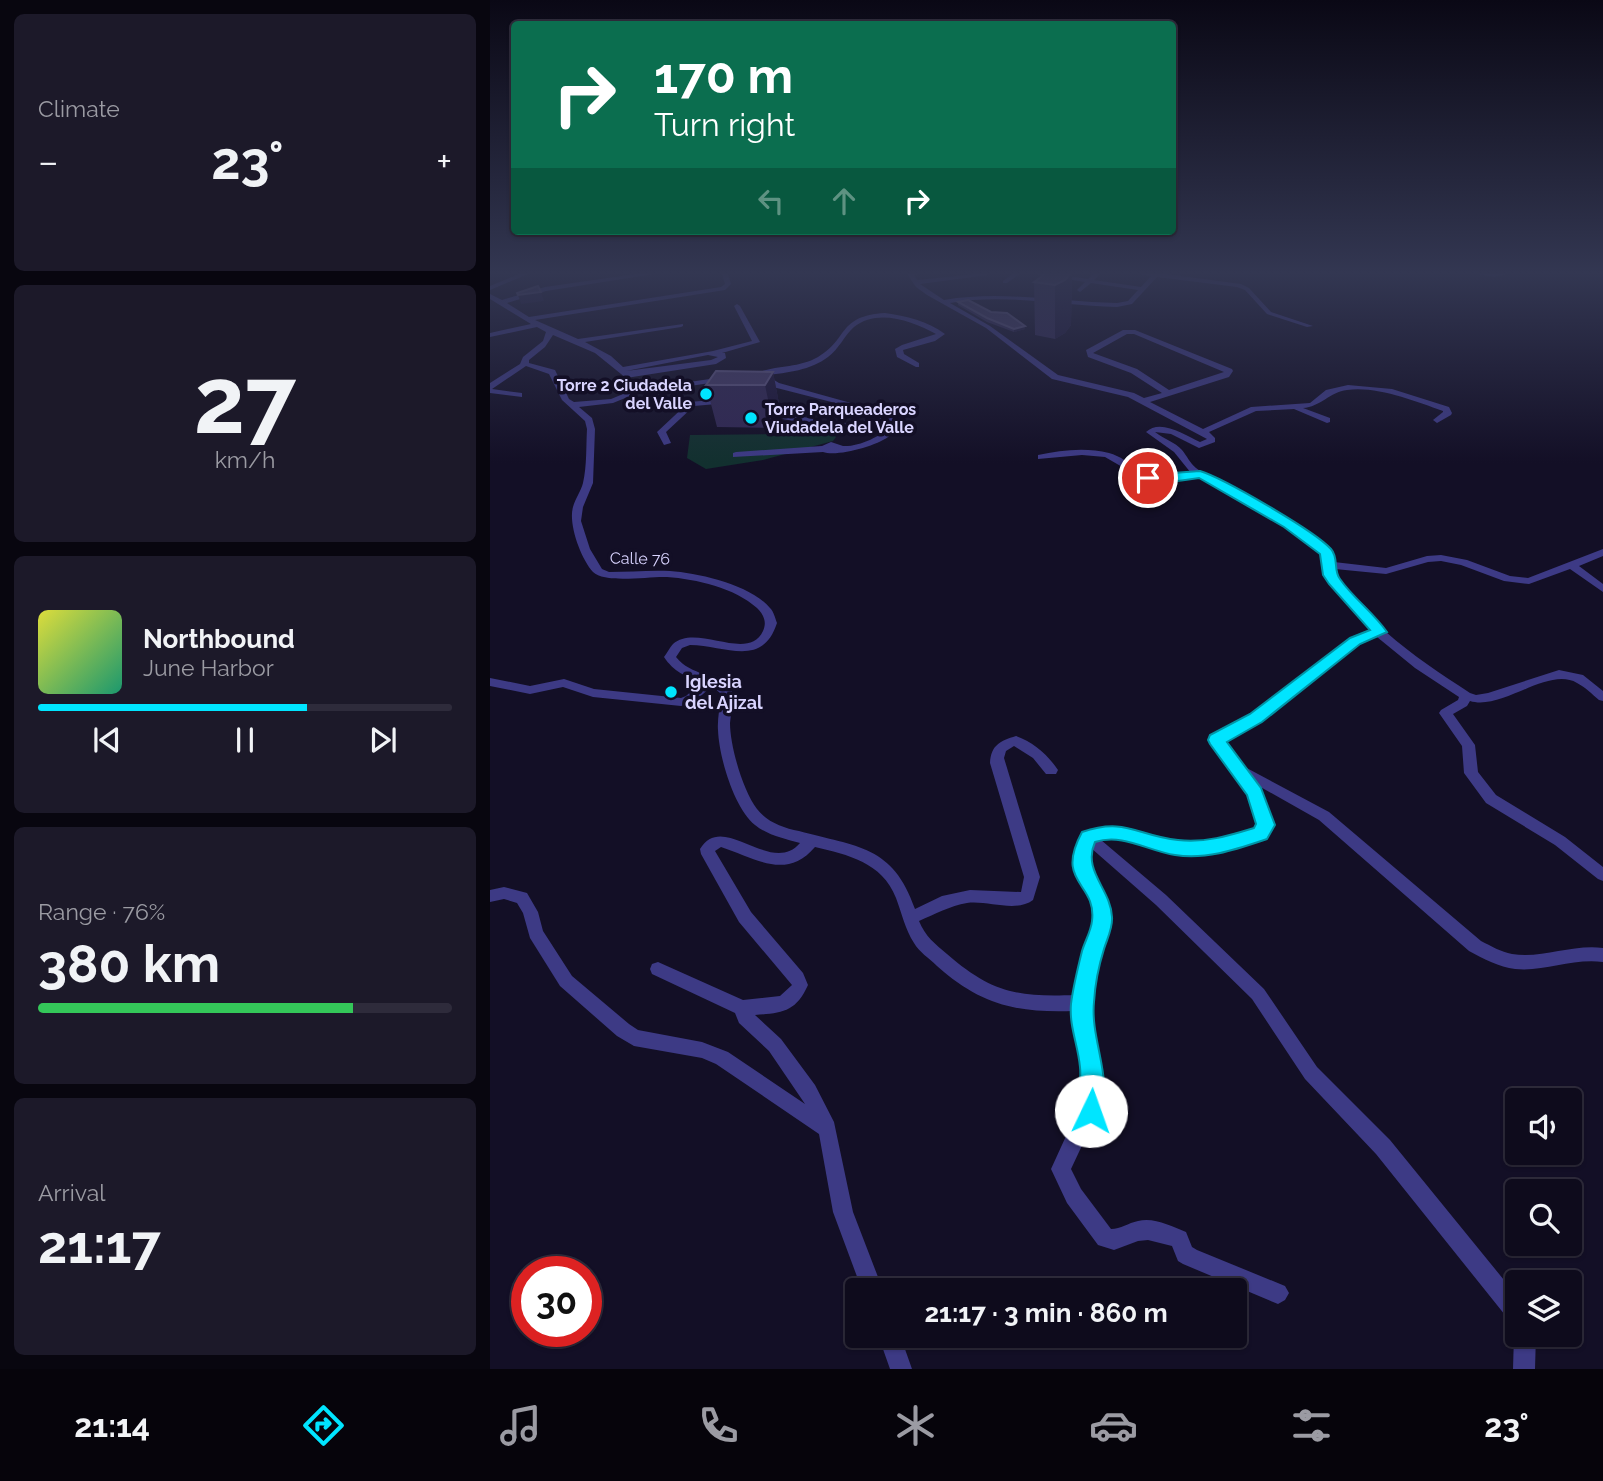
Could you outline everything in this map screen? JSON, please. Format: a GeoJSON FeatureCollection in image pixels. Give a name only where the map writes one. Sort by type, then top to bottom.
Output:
{"type":"FeatureCollection","features":[{"type":"Feature","properties":{"kind":"street"},"geometry":{"type":"LineString","coordinates":[[490,389],[524,363],[550,335],[566,336],[606,356],[624,373],[631,394]]}},
{"type":"Feature","properties":{"kind":"street"},"geometry":{"type":"LineString","coordinates":[[579,341],[618,335]]}},
{"type":"Feature","properties":{"kind":"street"},"geometry":{"type":"LineString","coordinates":[[624,373],[722,358],[722,355],[716,352],[756,342],[752,335]]}},
{"type":"Feature","properties":{"kind":"street"},"geometry":{"type":"LineString","coordinates":[[748,376],[792,369],[815,361],[834,349],[845,335]]}},
{"type":"Feature","properties":{"kind":"street"},"geometry":{"type":"LineString","coordinates":[[916,365],[900,355],[899,349],[908,344],[936,339],[940,335]]}},
{"type":"Feature","properties":{"kind":"street"},"geometry":{"type":"LineString","coordinates":[[999,335],[1055,377],[1131,395],[1211,438],[1205,445],[1195,444],[1160,428],[1150,432],[1178,451],[1189,467],[1289,524],[1326,551],[1331,565],[1330,575],[1379,632],[1419,665],[1465,696],[1476,699],[1489,697],[1559,674],[1579,678],[1603,696]]}},
{"type":"Feature","properties":{"kind":"street"},"geometry":{"type":"LineString","coordinates":[[1121,335],[1089,352],[1135,371],[1169,394]]}},
{"type":"Feature","properties":{"kind":"street"},"geometry":{"type":"LineString","coordinates":[[1142,335],[1229,370],[1226,375],[1144,401]]}},
{"type":"Feature","properties":{"kind":"street"},"geometry":{"type":"LineString","coordinates":[[490,379],[524,363],[552,372],[571,405],[583,413],[587,407],[631,394],[735,378]]}},
{"type":"Feature","properties":{"kind":"street"},"geometry":{"type":"LineString","coordinates":[[736,455],[824,449],[831,445],[839,447],[872,441],[891,432],[895,424],[884,411],[877,408],[851,405],[776,385],[761,374]]}},
{"type":"Feature","properties":{"kind":"street"},"geometry":{"type":"LineString","coordinates":[[765,393],[776,385]]}},
{"type":"Feature","properties":{"kind":"street"},"geometry":{"type":"LineString","coordinates":[[1203,432],[1254,409],[1312,405],[1322,396],[1338,389],[1363,387],[1392,391],[1441,406],[1448,413],[1437,420]]}},
{"type":"Feature","properties":{"kind":"street"},"geometry":{"type":"LineString","coordinates":[[490,389],[519,395]]}},
{"type":"Feature","properties":{"kind":"street"},"geometry":{"type":"LineString","coordinates":[[667,443],[661,432],[692,404],[733,399]]}},
{"type":"Feature","properties":{"kind":"street"},"geometry":{"type":"LineString","coordinates":[[571,405],[600,402]]}},
{"type":"Feature","properties":{"kind":"street"},"geometry":{"type":"LineString","coordinates":[[1291,406],[1327,420]]}},
{"type":"Feature","properties":{"kind":"street"},"geometry":{"type":"LineString","coordinates":[[786,417],[844,425],[870,422],[884,411]]}},
{"type":"Feature","properties":{"kind":"street","name":"Calle 76"},"geometry":{"type":"LineString","coordinates":[[583,413],[592,429],[589,483],[578,507],[576,521],[585,549],[598,572],[608,575],[682,575],[745,595],[768,610],[771,620],[768,635],[756,645],[736,648],[697,640],[674,649],[670,657],[676,666],[711,680]]}},
{"type":"Feature","properties":{"kind":"street"},"geometry":{"type":"LineString","coordinates":[[1041,457],[1102,454],[1118,459],[1155,479],[1200,474]]}},
{"type":"Feature","properties":{"kind":"street"},"geometry":{"type":"LineString","coordinates":[[1331,565],[1386,570],[1441,558],[1463,562],[1508,579],[1529,581],[1603,552]]}},
{"type":"Feature","properties":{"kind":"street"},"geometry":{"type":"LineString","coordinates":[[1571,565],[1603,589]]}},
{"type":"Feature","properties":{"kind":"street"},"geometry":{"type":"LineString","coordinates":[[1278,1293],[1203,1264],[1185,1254],[1179,1239],[1157,1231],[1139,1230],[1118,1240],[1105,1238],[1074,1196],[1061,1169],[1079,1130],[1090,1119],[1093,1102],[1092,1066],[1083,1032],[1082,1003],[1103,921],[1101,904],[1083,871],[1080,854],[1088,837],[1103,832],[1125,833],[1175,848],[1195,849],[1212,848],[1252,838],[1264,831],[1266,825],[1255,793],[1240,769],[1216,740],[1256,718],[1355,641],[1379,632]]}},
{"type":"Feature","properties":{"kind":"street"},"geometry":{"type":"LineString","coordinates":[[490,682],[530,690],[564,683],[593,693],[681,702],[690,699],[711,680],[726,691],[728,705],[724,716],[725,736],[736,777],[754,816],[770,827],[811,841],[865,853],[879,863],[890,873],[908,903],[921,942],[967,982],[989,995],[1022,1003],[1082,1003]]}},
{"type":"Feature","properties":{"kind":"street"},"geometry":{"type":"LineString","coordinates":[[1465,696],[1463,703],[1445,713],[1468,745],[1471,772],[1491,799],[1560,841],[1603,875]]}},
{"type":"Feature","properties":{"kind":"street"},"geometry":{"type":"LineString","coordinates":[[911,918],[947,901],[970,896],[1023,899],[1028,895],[1032,877],[996,752],[1001,745],[1016,741],[1038,755],[1051,770]]}},
{"type":"Feature","properties":{"kind":"street"},"geometry":{"type":"LineString","coordinates":[[1240,769],[1324,816],[1475,946],[1498,958],[1520,962],[1584,951],[1603,955]]}},
{"type":"Feature","properties":{"kind":"street"},"geometry":{"type":"LineString","coordinates":[[1088,837],[1161,900],[1258,994],[1311,1073],[1382,1147],[1505,1297]]}},
{"type":"Feature","properties":{"kind":"street"},"geometry":{"type":"LineString","coordinates":[[658,969],[741,1008],[782,1006],[797,994],[800,985],[744,917],[707,849],[721,841],[768,858],[785,859],[800,855],[811,841]]}},
{"type":"Feature","properties":{"kind":"street"},"geometry":{"type":"LineString","coordinates":[[490,897],[504,894],[522,898],[530,912],[536,933],[566,981],[634,1038],[702,1049],[722,1058],[827,1129]]}},
{"type":"Feature","properties":{"kind":"street"},"geometry":{"type":"LineString","coordinates":[[741,1008],[745,1017],[775,1045],[809,1091],[827,1129],[843,1212],[868,1278]]}},
{"type":"Feature","properties":{"kind":"street"},"geometry":{"type":"LineString","coordinates":[[1524,1369],[1525,1347]]}},
{"type":"Feature","properties":{"kind":"street"},"geometry":{"type":"LineString","coordinates":[[894,1348],[901,1369]]}},
{"type":"Feature","properties":{"kind":"green space"},"geometry":{"type":"Polygon","coordinates":[[[830,427],[836,437],[833,441],[763,460],[706,469],[687,458],[690,435],[794,434],[830,427]]]}},
{"type":"Feature","properties":{"kind":"building"},"geometry":{"type":"Polygon","coordinates":[[[716,371],[773,372],[765,385],[706,385],[716,371]]]}},
{"type":"Feature","properties":{"kind":"place","name":"Torre 2 Ciudadela del Valle"},"geometry":{"type":"Point","coordinates":[706,394]}},
{"type":"Feature","properties":{"kind":"place","name":"Torre Parqueaderos Viudadela del Valle"},"geometry":{"type":"Point","coordinates":[751,418]}},
{"type":"Feature","properties":{"kind":"place","name":"Iglesia del Ajizal"},"geometry":{"type":"Point","coordinates":[671,692]}},
{"type":"Feature","properties":{"kind":"route"},"geometry":{"type":"LineString","coordinates":[[1091,1111],[1092,1066],[1083,1032],[1082,1003],[1103,921],[1101,904],[1083,871],[1080,854],[1088,837],[1103,832],[1125,833],[1175,848],[1195,849],[1212,848],[1260,834],[1266,825],[1255,793],[1240,769],[1223,752],[1216,740],[1256,718],[1355,641],[1379,632],[1330,575],[1331,565],[1326,551],[1289,524],[1200,474],[1164,480],[1148,478]]}}]}
